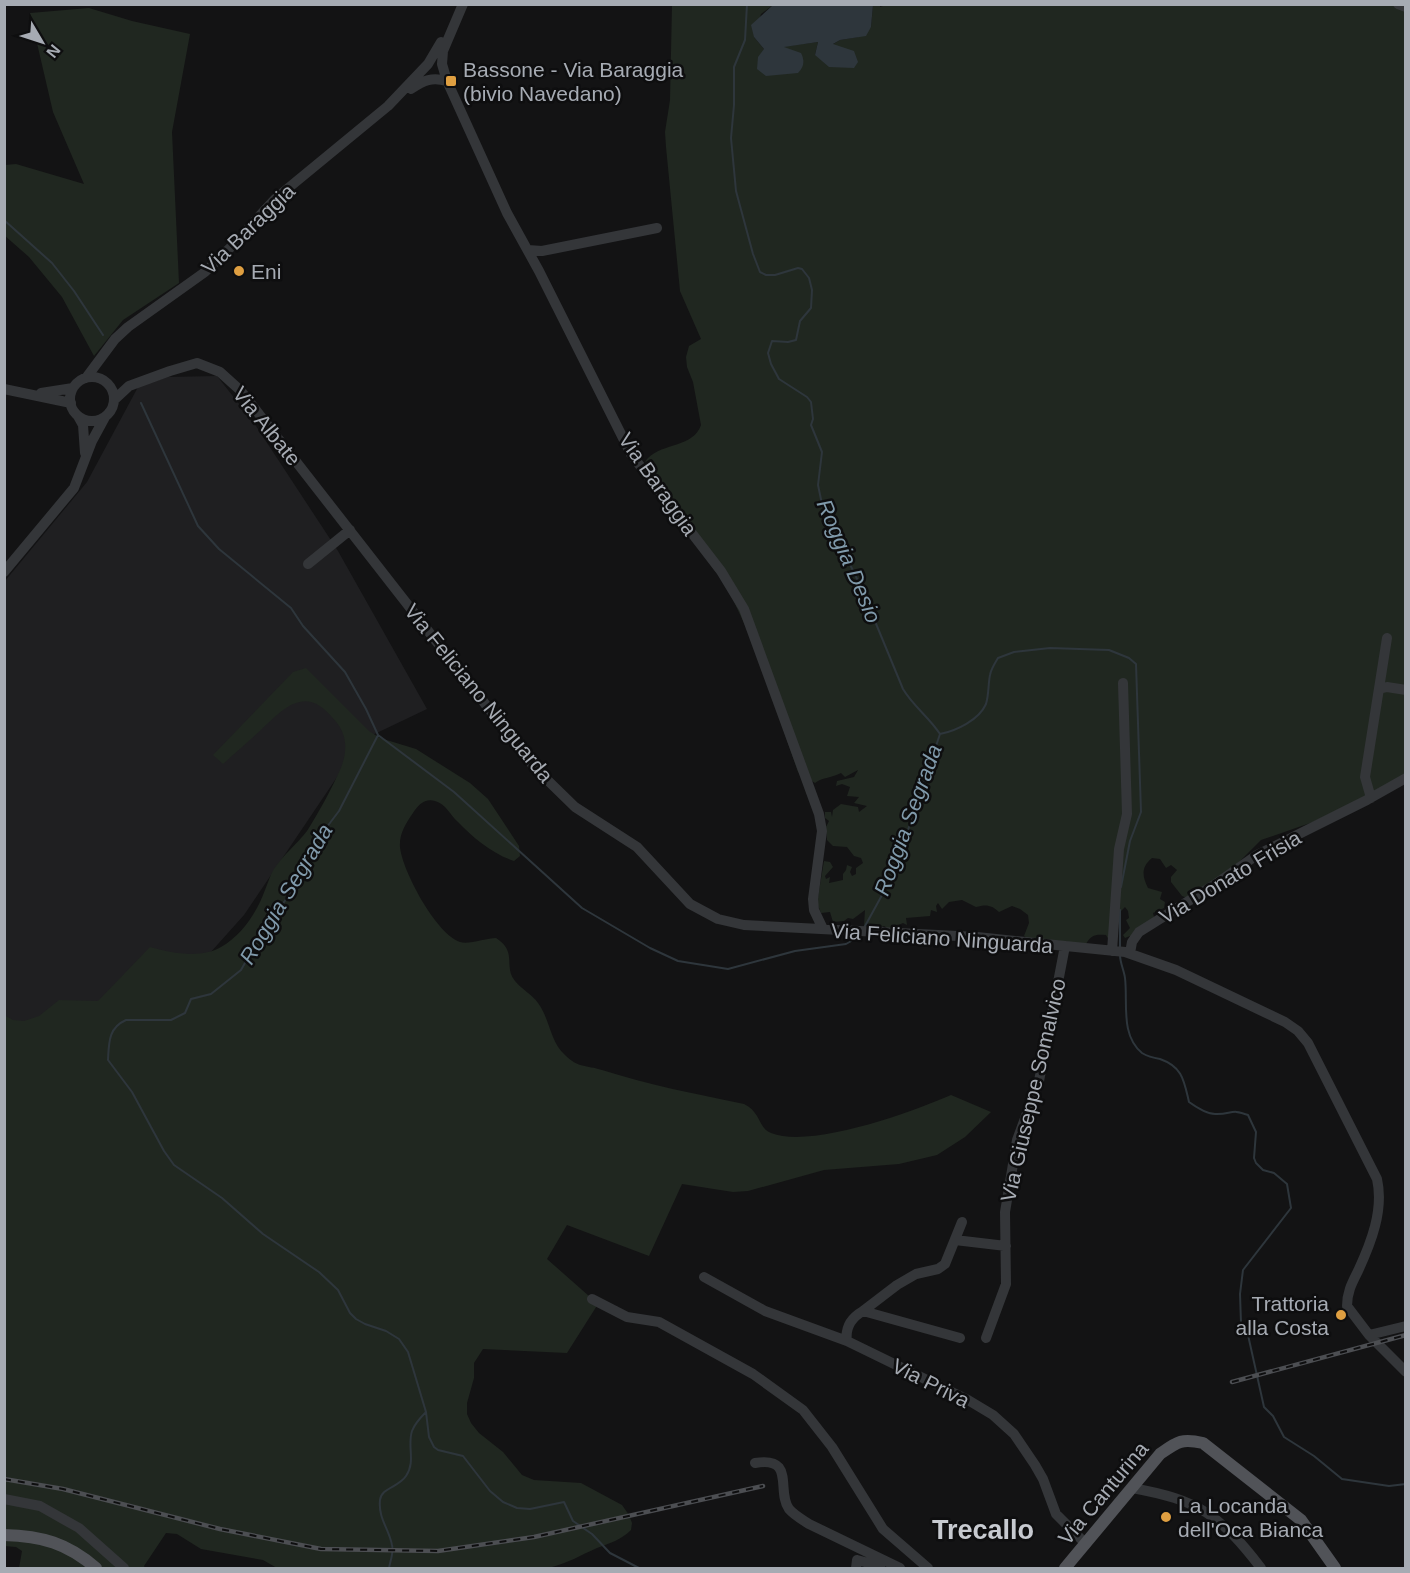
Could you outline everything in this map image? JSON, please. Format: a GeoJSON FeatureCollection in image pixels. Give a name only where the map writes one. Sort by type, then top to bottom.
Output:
{"type":"FeatureCollection","features":[{"type":"Feature","properties":{"kind":"main road","name":"Via Canturina"},"geometry":{"type":"LineString","coordinates":[[1065,1569],[1160,1454],[1178,1442],[1186,1440],[1203,1443],[1301,1520],[1335,1569]]}},
{"type":"Feature","properties":{"kind":"main road"},"geometry":{"type":"LineString","coordinates":[[4,1535],[42,1538],[56,1543],[96,1569]]}},
{"type":"Feature","properties":{"kind":"street","name":"Via Baraggia"},"geometry":{"type":"LineString","coordinates":[[463,4],[442,51],[442,64],[447,81],[507,213],[631,454],[721,571],[744,609],[819,814],[822,831],[813,899],[814,910],[823,929]]}},
{"type":"Feature","properties":{"kind":"street"},"geometry":{"type":"LineString","coordinates":[[1398,4],[1406,7]]}},
{"type":"Feature","properties":{"kind":"street","name":"Via Baraggia"},"geometry":{"type":"LineString","coordinates":[[86,378],[115,339],[128,327],[205,272],[275,199],[389,104],[428,64],[457,16]]}},
{"type":"Feature","properties":{"kind":"street"},"geometry":{"type":"LineString","coordinates":[[428,64],[447,81]]}},
{"type":"Feature","properties":{"kind":"street"},"geometry":{"type":"LineString","coordinates":[[389,104],[423,80],[435,78],[447,81]]}},
{"type":"Feature","properties":{"kind":"street"},"geometry":{"type":"LineString","coordinates":[[528,250],[542,251],[657,228]]}},
{"type":"Feature","properties":{"kind":"street"},"geometry":{"type":"LineString","coordinates":[[4,572],[74,488],[92,441],[110,412],[114,400],[101,370],[104,354]]}},
{"type":"Feature","properties":{"kind":"street","name":"Via Albate"},"geometry":{"type":"LineString","coordinates":[[114,400],[129,387],[197,363],[220,372],[241,391],[350,530]]}},
{"type":"Feature","properties":{"kind":"street"},"geometry":{"type":"LineString","coordinates":[[35,394],[73,388],[86,378],[93,377],[108,384]]}},
{"type":"Feature","properties":{"kind":"street","name":"Via Albate"},"geometry":{"type":"LineString","coordinates":[[108,384],[129,387]]}},
{"type":"Feature","properties":{"kind":"street"},"geometry":{"type":"LineString","coordinates":[[73,388],[71,403],[83,425],[85,462]]}},
{"type":"Feature","properties":{"kind":"street"},"geometry":{"type":"LineString","coordinates":[[4,389],[71,403]]}},
{"type":"Feature","properties":{"kind":"street"},"geometry":{"type":"LineString","coordinates":[[77,415],[90,421],[105,417]]}},
{"type":"Feature","properties":{"kind":"street"},"geometry":{"type":"LineString","coordinates":[[308,564],[350,530]]}},
{"type":"Feature","properties":{"kind":"street","name":"Via Feliciano Ninguarda"},"geometry":{"type":"LineString","coordinates":[[350,530],[535,768],[575,807],[637,847],[690,904],[718,919],[744,925],[977,938],[1120,952],[1176,970],[1285,1022],[1298,1031],[1308,1043],[1377,1179],[1380,1192],[1372,1237],[1348,1288],[1347,1306],[1369,1335],[1404,1368]]}},
{"type":"Feature","properties":{"kind":"street"},"geometry":{"type":"LineString","coordinates":[[1371,798],[1365,777],[1387,638]]}},
{"type":"Feature","properties":{"kind":"street"},"geometry":{"type":"LineString","coordinates":[[1120,952],[1119,849],[1127,814],[1123,683]]}},
{"type":"Feature","properties":{"kind":"street"},"geometry":{"type":"LineString","coordinates":[[1379,689],[1387,687],[1406,690]]}},
{"type":"Feature","properties":{"kind":"street","name":"Via Donato Frisia"},"geometry":{"type":"LineString","coordinates":[[1120,952],[1132,942],[1138,932],[1214,885],[1257,855],[1406,778]]}},
{"type":"Feature","properties":{"kind":"street","name":"Via Giuseppe Somalvico"},"geometry":{"type":"LineString","coordinates":[[986,1338],[1006,1284],[1005,1212],[1017,1140],[1039,1081],[1065,946]]}},
{"type":"Feature","properties":{"kind":"street"},"geometry":{"type":"LineString","coordinates":[[847,1341],[849,1324],[853,1318],[897,1285],[916,1274],[938,1269],[945,1264],[962,1222]]}},
{"type":"Feature","properties":{"kind":"street"},"geometry":{"type":"LineString","coordinates":[[955,1240],[1006,1246]]}},
{"type":"Feature","properties":{"kind":"street","name":"Via Priva"},"geometry":{"type":"LineString","coordinates":[[704,1277],[765,1311],[847,1341],[968,1400],[993,1415],[1014,1434],[1035,1465],[1043,1479],[1056,1514],[1086,1544]]}},
{"type":"Feature","properties":{"kind":"street"},"geometry":{"type":"LineString","coordinates":[[592,1299],[627,1317],[659,1322],[753,1374],[803,1410],[832,1447],[883,1529],[928,1569]]}},
{"type":"Feature","properties":{"kind":"street","name":"Via Priva"},"geometry":{"type":"LineString","coordinates":[[863,1311],[960,1338]]}},
{"type":"Feature","properties":{"kind":"street"},"geometry":{"type":"LineString","coordinates":[[1369,1335],[1406,1326]]}},
{"type":"Feature","properties":{"kind":"street"},"geometry":{"type":"LineString","coordinates":[[755,1463],[767,1461],[781,1469],[788,1508],[797,1516],[900,1569]]}},
{"type":"Feature","properties":{"kind":"street"},"geometry":{"type":"LineString","coordinates":[[1132,1488],[1162,1493],[1192,1503],[1218,1519],[1239,1539],[1261,1569]]}},
{"type":"Feature","properties":{"kind":"street"},"geometry":{"type":"LineString","coordinates":[[4,1499],[40,1506],[80,1528],[124,1569]]}},
{"type":"Feature","properties":{"kind":"street"},"geometry":{"type":"LineString","coordinates":[[856,1569],[857,1560],[880,1566],[880,1569]]}},
{"type":"Feature","properties":{"kind":"shaded area"},"geometry":{"type":"Polygon","coordinates":[[[889,4],[1405,5],[1406,773],[1389,786],[1313,822],[1261,840],[1226,875],[1187,898],[1182,896],[1171,882],[1171,877],[1177,870],[1171,865],[1166,868],[1160,859],[1152,858],[1144,868],[1145,880],[1148,888],[1162,892],[1160,899],[1165,902],[1164,908],[1153,913],[1154,917],[1130,938],[1130,936],[1125,938],[1123,935],[1130,928],[1126,920],[1129,918],[1125,907],[1119,913],[1109,940],[1106,935],[1096,935],[1086,944],[1028,939],[1024,936],[1029,923],[1028,915],[1020,909],[1012,906],[999,912],[986,905],[976,907],[962,900],[949,902],[942,909],[938,903],[937,912],[931,910],[930,916],[906,918],[907,925],[903,923],[889,929],[884,926],[874,930],[864,926],[865,910],[853,919],[833,922],[830,912],[821,913],[817,903],[824,861],[830,862],[833,867],[825,876],[826,879],[830,877],[829,883],[843,880],[847,865],[852,867],[850,872],[852,876],[856,874],[856,868],[863,863],[861,858],[854,856],[847,847],[833,846],[827,840],[826,827],[829,821],[825,818],[825,812],[831,812],[832,817],[833,810],[841,804],[858,807],[859,812],[867,806],[854,803],[859,797],[847,796],[850,787],[842,784],[836,786],[837,781],[854,777],[858,770],[845,777],[841,773],[815,783],[798,772],[752,640],[727,587],[641,471],[645,462],[654,453],[692,437],[701,425],[686,357],[689,346],[701,339],[680,291],[666,147],[665,132],[670,100],[672,5],[773,5],[761,14],[754,37],[764,49],[818,42],[815,55],[840,40],[858,37],[871,27],[873,5],[880,5],[880,7],[889,4]]]}},
{"type":"Feature","properties":{"kind":"shaded area"},"geometry":{"type":"Polygon","coordinates":[[[773,5],[873,5],[871,27],[866,36],[840,40],[833,44],[854,51],[858,62],[854,68],[829,67],[815,55],[818,42],[784,47],[801,53],[803,64],[798,73],[766,76],[757,69],[758,57],[764,49],[754,37],[751,25],[773,5]]]}},
{"type":"Feature","properties":{"kind":"shaded area"},"geometry":{"type":"Polygon","coordinates":[[[89,8],[132,21],[190,34],[172,132],[179,283],[123,320],[94,356],[62,297],[29,257],[4,235],[5,165],[16,164],[84,184],[53,112],[30,13],[89,8]]]}},
{"type":"Feature","properties":{"kind":"shaded area"},"geometry":{"type":"Polygon","coordinates":[[[217,376],[254,423],[338,551],[427,709],[362,740],[244,915],[176,991],[5,1051],[5,581],[87,482],[138,387],[168,377],[217,376]]]}},
{"type":"Feature","properties":{"kind":"shaded area"},"geometry":{"type":"Polygon","coordinates":[[[306,668],[369,731],[380,738],[416,749],[470,783],[488,799],[519,846],[520,856],[514,861],[484,845],[439,802],[431,800],[425,801],[415,810],[406,825],[400,842],[402,857],[422,900],[451,937],[463,943],[496,938],[503,943],[509,954],[510,970],[517,984],[538,1003],[556,1044],[574,1062],[655,1085],[744,1104],[754,1111],[767,1131],[789,1137],[811,1136],[861,1126],[887,1119],[951,1095],[991,1112],[965,1137],[937,1155],[899,1164],[824,1170],[748,1191],[733,1192],[682,1184],[649,1256],[567,1225],[547,1259],[598,1304],[567,1353],[483,1349],[474,1363],[474,1378],[467,1403],[467,1414],[479,1433],[503,1452],[522,1475],[534,1480],[581,1483],[622,1505],[632,1523],[631,1530],[615,1541],[552,1567],[277,1568],[263,1560],[201,1549],[177,1534],[166,1533],[144,1566],[145,1568],[19,1568],[22,1551],[16,1547],[4,1546],[4,1015],[13,1020],[24,1021],[39,1016],[59,1000],[98,1001],[150,947],[176,953],[204,953],[221,947],[236,936],[258,906],[274,869],[307,831],[325,801],[342,764],[345,740],[341,728],[328,712],[319,705],[302,701],[276,715],[223,764],[213,755],[293,672],[306,668]]]}},
{"type":"Feature","properties":{"kind":"waterway","name":"Roggia Desio"},"geometry":{"type":"LineString","coordinates":[[747,4],[745,40],[734,67],[731,138],[736,191],[760,272],[775,275],[798,268],[802,269],[809,278],[812,290],[811,308],[800,321],[796,340],[772,341],[768,353],[779,379],[811,402],[813,419],[811,425],[822,452],[818,485],[823,509],[860,585],[903,689],[940,734]]}},
{"type":"Feature","properties":{"kind":"waterway"},"geometry":{"type":"LineString","coordinates":[[4,220],[52,263],[103,335]]}},
{"type":"Feature","properties":{"kind":"waterway","name":"Roggia Segrada"},"geometry":{"type":"LineString","coordinates":[[141,403],[198,526],[219,549],[291,608],[303,626],[345,672],[378,735],[454,792],[582,908],[650,948],[678,961],[728,969],[795,951],[846,944],[860,936]]}},
{"type":"Feature","properties":{"kind":"waterway","name":"Roggia Segrada"},"geometry":{"type":"LineString","coordinates":[[940,734],[966,724],[983,710],[993,666],[998,658],[1014,652],[1050,648],[1109,650],[1129,658],[1136,664],[1141,812],[1130,841],[1121,887]]}},
{"type":"Feature","properties":{"kind":"waterway","name":"Roggia Segrada"},"geometry":{"type":"LineString","coordinates":[[864,928],[893,875],[940,734]]}},
{"type":"Feature","properties":{"kind":"waterway"},"geometry":{"type":"LineString","coordinates":[[378,735],[339,811],[317,840],[292,891],[263,931],[241,970],[211,994],[191,999],[185,1013],[171,1020],[126,1020],[120,1023],[111,1037],[108,1060],[132,1092],[174,1165],[222,1198],[263,1234],[319,1272],[338,1290],[350,1313],[356,1319],[399,1339],[408,1352],[426,1412],[429,1437],[434,1447],[463,1456],[490,1491],[503,1502],[517,1508],[530,1509],[564,1502],[573,1521],[592,1534],[610,1553],[639,1568]]}},
{"type":"Feature","properties":{"kind":"waterway","name":"Roggia Segrada"},"geometry":{"type":"LineString","coordinates":[[1120,910],[1120,947]]}},
{"type":"Feature","properties":{"kind":"waterway","name":"Roggia Segrada"},"geometry":{"type":"LineString","coordinates":[[1120,955],[1125,978],[1126,1018],[1130,1037],[1135,1046],[1142,1053],[1174,1066],[1184,1081],[1189,1102],[1198,1108],[1212,1114],[1234,1112],[1248,1115],[1256,1132],[1254,1158],[1256,1163],[1263,1170],[1274,1173],[1287,1184],[1291,1208],[1243,1270],[1240,1294],[1241,1323],[1248,1335],[1264,1407],[1273,1416],[1284,1437],[1314,1456],[1342,1479],[1389,1486],[1406,1484]]}},
{"type":"Feature","properties":{"kind":"waterway"},"geometry":{"type":"LineString","coordinates":[[389,1568],[392,1554],[391,1539],[382,1518],[380,1500],[381,1496],[403,1480],[409,1471],[412,1431],[426,1412]]}},
{"type":"Feature","properties":{"kind":"railway"},"geometry":{"type":"LineString","coordinates":[[1232,1382],[1406,1335]]}},
{"type":"Feature","properties":{"kind":"railway"},"geometry":{"type":"LineString","coordinates":[[4,1479],[63,1489],[220,1529],[321,1549],[438,1551],[534,1537],[763,1486]]}},
{"type":"Feature","properties":{"kind":"place","name":"Bassone - Via Baraggia (bivio Navedano)"},"geometry":{"type":"Point","coordinates":[451,81]}},
{"type":"Feature","properties":{"kind":"place","name":"Eni"},"geometry":{"type":"Point","coordinates":[239,271]}},
{"type":"Feature","properties":{"kind":"place","name":"Trattoria alla Costa"},"geometry":{"type":"Point","coordinates":[1341,1315]}},
{"type":"Feature","properties":{"kind":"place","name":"La Locanda dell'Oca Bianca"},"geometry":{"type":"Point","coordinates":[1166,1517]}},
{"type":"Feature","properties":{"kind":"district","name":"Trecallo"},"geometry":{"type":"Point","coordinates":[983,1530]}}]}
